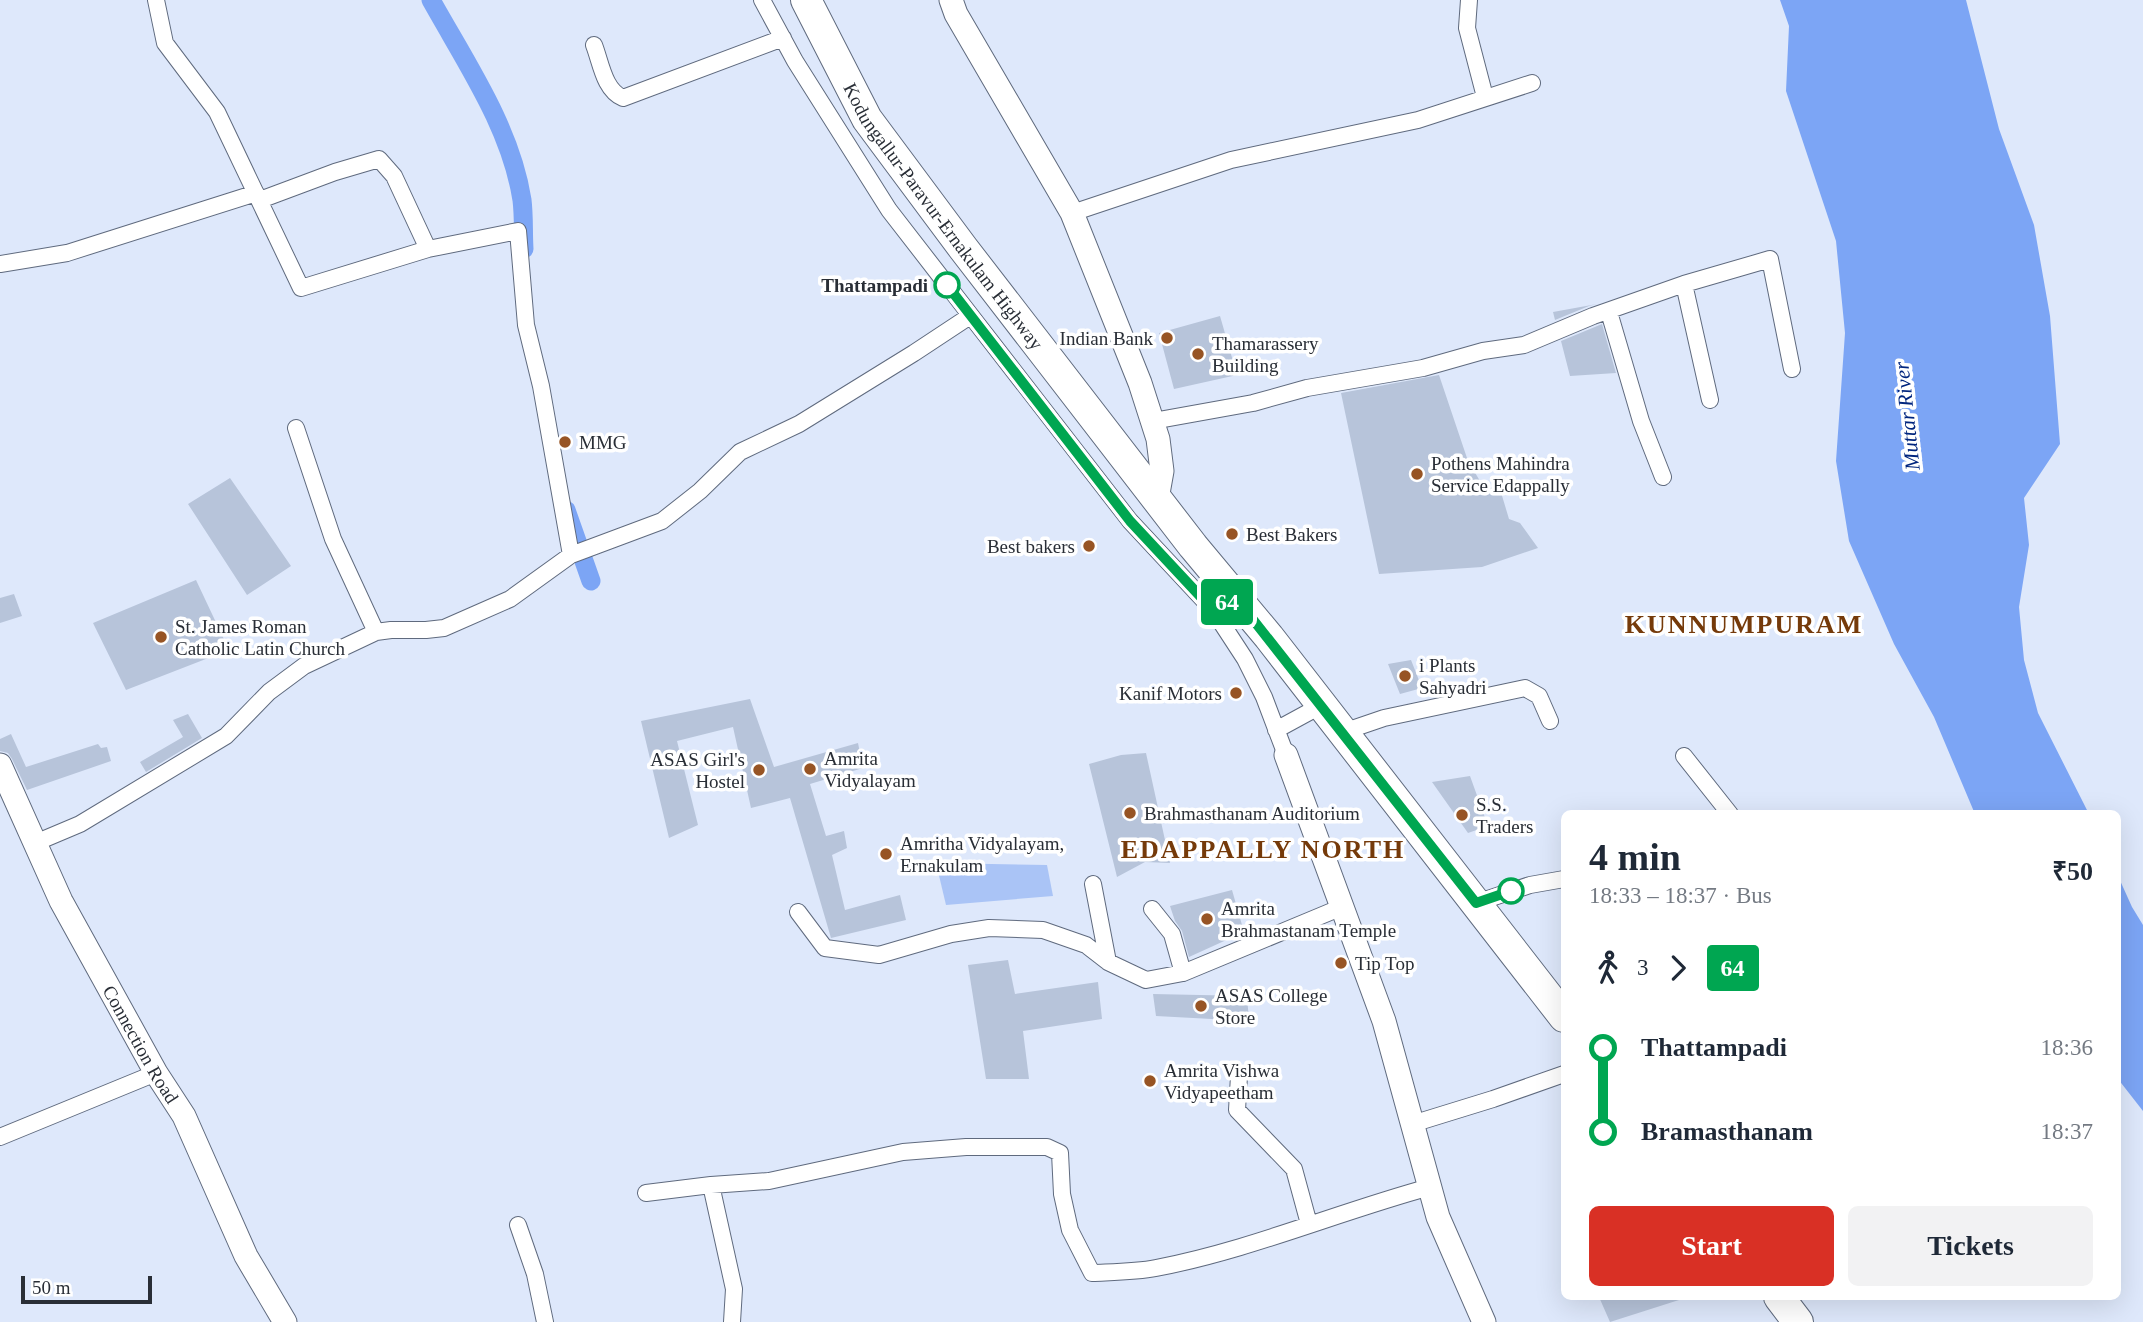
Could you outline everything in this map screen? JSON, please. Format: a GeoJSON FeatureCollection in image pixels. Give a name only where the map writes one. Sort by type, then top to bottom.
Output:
{"type":"FeatureCollection","features":[{"type":"Feature","properties":{"kind":"highway","name":"Kodungallur-Paravur-Ernakulam Highway"},"geometry":{"type":"LineString","coordinates":[[806,0],[867,119],[1157,499],[1224,604],[1322,705],[1561,1013]]}},
{"type":"Feature","properties":{"kind":"highway"},"geometry":{"type":"LineString","coordinates":[[1781,1300],[1798,1322]]}},
{"type":"Feature","properties":{"kind":"street"},"geometry":{"type":"LineString","coordinates":[[156,0],[164,43],[217,112],[301,288],[428,249],[518,231],[526,326],[579,552]]}},
{"type":"Feature","properties":{"kind":"street"},"geometry":{"type":"LineString","coordinates":[[762,0],[889,210],[970,316],[1130,521],[1224,604],[1245,659],[1264,697],[1384,1021],[1438,1217],[1484,1322]]}},
{"type":"Feature","properties":{"kind":"street"},"geometry":{"type":"LineString","coordinates":[[951,0],[956,14],[1072,213],[1153,421],[1162,471],[1157,499]]}},
{"type":"Feature","properties":{"kind":"street"},"geometry":{"type":"LineString","coordinates":[[1469,0],[1467,28],[1485,97]]}},
{"type":"Feature","properties":{"kind":"street"},"geometry":{"type":"LineString","coordinates":[[594,46],[607,83],[616,95],[623,98],[783,38]]}},
{"type":"Feature","properties":{"kind":"street"},"geometry":{"type":"LineString","coordinates":[[1072,213],[1231,160],[1418,120],[1532,83]]}},
{"type":"Feature","properties":{"kind":"street"},"geometry":{"type":"LineString","coordinates":[[0,264],[67,253],[380,159],[394,176],[428,249]]}},
{"type":"Feature","properties":{"kind":"street"},"geometry":{"type":"LineString","coordinates":[[1153,421],[1253,403],[1307,388],[1423,369],[1483,351],[1524,345],[1593,316],[1684,284],[1770,260],[1792,369]]}},
{"type":"Feature","properties":{"kind":"street"},"geometry":{"type":"LineString","coordinates":[[1684,284],[1710,400]]}},
{"type":"Feature","properties":{"kind":"street"},"geometry":{"type":"LineString","coordinates":[[1609,312],[1641,421],[1663,477]]}},
{"type":"Feature","properties":{"kind":"street"},"geometry":{"type":"LineString","coordinates":[[35,843],[80,824],[226,736],[269,692],[304,666],[376,632],[391,629],[444,628],[510,599],[579,552],[662,520],[700,491],[740,453],[799,424],[970,316]]}},
{"type":"Feature","properties":{"kind":"street"},"geometry":{"type":"LineString","coordinates":[[296,428],[333,538],[376,632]]}},
{"type":"Feature","properties":{"kind":"street"},"geometry":{"type":"LineString","coordinates":[[1343,733],[1384,718],[1525,688],[1539,696],[1550,721]]}},
{"type":"Feature","properties":{"kind":"street"},"geometry":{"type":"LineString","coordinates":[[1276,730],[1322,705]]}},
{"type":"Feature","properties":{"kind":"street"},"geometry":{"type":"LineString","coordinates":[[1684,756],[1727,810]]}},
{"type":"Feature","properties":{"kind":"street","name":"Connection Road"},"geometry":{"type":"LineString","coordinates":[[0,765],[61,901],[156,1073],[184,1116],[246,1256],[285,1322]]}},
{"type":"Feature","properties":{"kind":"street"},"geometry":{"type":"LineString","coordinates":[[1476,903],[1530,885],[1561,880]]}},
{"type":"Feature","properties":{"kind":"street"},"geometry":{"type":"LineString","coordinates":[[1093,884],[1108,962]]}},
{"type":"Feature","properties":{"kind":"street"},"geometry":{"type":"LineString","coordinates":[[798,912],[825,948],[879,955],[951,934],[989,928],[1043,930],[1086,945],[1108,962],[1146,980],[1183,973],[1342,907]]}},
{"type":"Feature","properties":{"kind":"street"},"geometry":{"type":"LineString","coordinates":[[1152,909],[1172,934],[1183,973]]}},
{"type":"Feature","properties":{"kind":"street"},"geometry":{"type":"LineString","coordinates":[[0,1137],[156,1073]]}},
{"type":"Feature","properties":{"kind":"street"},"geometry":{"type":"LineString","coordinates":[[1412,1124],[1561,1075]]}},
{"type":"Feature","properties":{"kind":"street"},"geometry":{"type":"LineString","coordinates":[[1239,1076],[1237,1110],[1294,1169],[1309,1224]]}},
{"type":"Feature","properties":{"kind":"street"},"geometry":{"type":"LineString","coordinates":[[646,1193],[769,1181],[903,1152],[966,1146],[1047,1147],[1060,1153],[1062,1194],[1070,1230],[1092,1273],[1153,1269],[1192,1260],[1430,1188]]}},
{"type":"Feature","properties":{"kind":"street"},"geometry":{"type":"LineString","coordinates":[[711,1185],[734,1289],[733,1322]]}},
{"type":"Feature","properties":{"kind":"street"},"geometry":{"type":"LineString","coordinates":[[518,1225],[535,1273],[545,1322]]}},
{"type":"Feature","properties":{"kind":"shaded area"},"geometry":{"type":"Polygon","coordinates":[[[936,863],[1047,865],[1053,896],[946,905],[936,863]]]}},
{"type":"Feature","properties":{"kind":"water","name":"Muttar River"},"geometry":{"type":"Polygon","coordinates":[[[1780,0],[1966,0],[1999,129],[2034,225],[2050,316],[2060,444],[2024,498],[2029,545],[2019,607],[2024,660],[2038,713],[2087,810],[1973,810],[1934,717],[1894,644],[1849,541],[1836,461],[1845,333],[1836,241],[1786,91],[1789,26],[1780,0]]]}},
{"type":"Feature","properties":{"kind":"water"},"geometry":{"type":"Polygon","coordinates":[[[2121,883],[2143,925],[2143,1111],[2121,1083],[2121,883]]]}},
{"type":"Feature","properties":{"kind":"building"},"geometry":{"type":"Polygon","coordinates":[[[1597,304],[1589,306],[1555,320],[1553,312],[1597,304]]]}},
{"type":"Feature","properties":{"kind":"building","name":"Thamarassery Building"},"geometry":{"type":"Polygon","coordinates":[[[1220,316],[1237,375],[1174,389],[1159,333],[1220,316]]]}},
{"type":"Feature","properties":{"kind":"building"},"geometry":{"type":"Polygon","coordinates":[[[1602,324],[1616,373],[1570,376],[1561,341],[1602,324]]]}},
{"type":"Feature","properties":{"kind":"building","name":"Pothens Mahindra Service Edappally"},"geometry":{"type":"Polygon","coordinates":[[[1439,375],[1468,461],[1483,486],[1500,489],[1509,519],[1520,523],[1538,548],[1482,567],[1379,574],[1341,393],[1439,375]]]}},
{"type":"Feature","properties":{"kind":"building"},"geometry":{"type":"Polygon","coordinates":[[[230,478],[291,566],[247,595],[188,504],[230,478]]]}},
{"type":"Feature","properties":{"kind":"building","name":"St. James Roman Catholic Latin Church"},"geometry":{"type":"Polygon","coordinates":[[[196,580],[229,650],[126,690],[93,623],[196,580]]]}},
{"type":"Feature","properties":{"kind":"building"},"geometry":{"type":"Polygon","coordinates":[[[14,594],[22,616],[0,623],[0,598],[14,594]]]}},
{"type":"Feature","properties":{"kind":"building","name":"i Plants Sahyadri"},"geometry":{"type":"Polygon","coordinates":[[[1411,660],[1422,688],[1400,694],[1388,664],[1411,660]]]}},
{"type":"Feature","properties":{"kind":"building"},"geometry":{"type":"Polygon","coordinates":[[[750,699],[774,767],[858,743],[863,768],[810,784],[826,836],[844,831],[847,848],[832,855],[845,910],[900,895],[906,920],[831,938],[790,798],[751,808],[733,727],[677,741],[698,825],[669,838],[641,721],[750,699]]]}},
{"type":"Feature","properties":{"kind":"building"},"geometry":{"type":"Polygon","coordinates":[[[188,714],[202,738],[146,772],[140,762],[183,737],[173,720],[188,714]]]}},
{"type":"Feature","properties":{"kind":"building"},"geometry":{"type":"Polygon","coordinates":[[[11,734],[26,767],[98,744],[101,748],[107,747],[111,761],[27,790],[8,753],[0,751],[0,739],[11,734]]]}},
{"type":"Feature","properties":{"kind":"building","name":"Brahmasthanam Auditorium"},"geometry":{"type":"Polygon","coordinates":[[[1146,753],[1170,863],[1145,862],[1117,877],[1089,764],[1121,755],[1146,753]]]}},
{"type":"Feature","properties":{"kind":"building"},"geometry":{"type":"Polygon","coordinates":[[[1470,776],[1488,826],[1468,833],[1432,782],[1470,776]]]}},
{"type":"Feature","properties":{"kind":"building","name":"Amrita Brahmastanam Temple"},"geometry":{"type":"Polygon","coordinates":[[[1232,890],[1244,932],[1189,957],[1182,931],[1170,906],[1232,890]]]}},
{"type":"Feature","properties":{"kind":"building"},"geometry":{"type":"Polygon","coordinates":[[[1008,960],[1015,994],[1098,982],[1102,1019],[1023,1031],[1029,1079],[986,1079],[968,965],[1008,960]]]}},
{"type":"Feature","properties":{"kind":"building","name":"ASAS College Store"},"geometry":{"type":"Polygon","coordinates":[[[1153,994],[1247,996],[1249,1021],[1156,1016],[1153,994]]]}},
{"type":"Feature","properties":{"kind":"building"},"geometry":{"type":"Polygon","coordinates":[[[1600,1300],[1679,1300],[1610,1322],[1600,1300]]]}},
{"type":"Feature","properties":{"kind":"waterway"},"geometry":{"type":"LineString","coordinates":[[431,0],[486,97],[508,147],[522,200],[524,249]]}},
{"type":"Feature","properties":{"kind":"waterway"},"geometry":{"type":"LineString","coordinates":[[566,510],[591,581]]}},
{"type":"Feature","properties":{"kind":"bus line","name":"64"},"geometry":{"type":"LineString","coordinates":[[947,285],[1130,521],[1213,610],[1236,598],[1476,903],[1511,891]]}},
{"type":"Feature","properties":{"kind":"place","name":"Thattampadi"},"geometry":{"type":"Point","coordinates":[947,285]}},
{"type":"Feature","properties":{"kind":"place","name":"Indian Bank"},"geometry":{"type":"Point","coordinates":[1167,338]}},
{"type":"Feature","properties":{"kind":"place","name":"Thamarassery Building"},"geometry":{"type":"Point","coordinates":[1198,354]}},
{"type":"Feature","properties":{"kind":"place","name":"MMG"},"geometry":{"type":"Point","coordinates":[565,442]}},
{"type":"Feature","properties":{"kind":"place","name":"Pothens Mahindra Service Edappally"},"geometry":{"type":"Point","coordinates":[1417,474]}},
{"type":"Feature","properties":{"kind":"place","name":"Best Bakers"},"geometry":{"type":"Point","coordinates":[1232,534]}},
{"type":"Feature","properties":{"kind":"place","name":"Best bakers"},"geometry":{"type":"Point","coordinates":[1089,546]}},
{"type":"Feature","properties":{"kind":"place","name":"St. James Roman Catholic Latin Church"},"geometry":{"type":"Point","coordinates":[161,637]}},
{"type":"Feature","properties":{"kind":"place","name":"i Plants Sahyadri"},"geometry":{"type":"Point","coordinates":[1405,676]}},
{"type":"Feature","properties":{"kind":"place","name":"Kanif Motors"},"geometry":{"type":"Point","coordinates":[1236,693]}},
{"type":"Feature","properties":{"kind":"place","name":"Amrita Vidyalayam"},"geometry":{"type":"Point","coordinates":[810,769]}},
{"type":"Feature","properties":{"kind":"place","name":"ASAS Girl's Hostel"},"geometry":{"type":"Point","coordinates":[759,770]}},
{"type":"Feature","properties":{"kind":"place","name":"Brahmasthanam Auditorium"},"geometry":{"type":"Point","coordinates":[1130,813]}},
{"type":"Feature","properties":{"kind":"place","name":"S.S. Traders"},"geometry":{"type":"Point","coordinates":[1462,815]}},
{"type":"Feature","properties":{"kind":"place","name":"Amritha Vidyalayam, Ernakulam"},"geometry":{"type":"Point","coordinates":[886,854]}},
{"type":"Feature","properties":{"kind":"place","name":"Amrita Brahmastanam Temple"},"geometry":{"type":"Point","coordinates":[1207,919]}},
{"type":"Feature","properties":{"kind":"place","name":"Tip Top"},"geometry":{"type":"Point","coordinates":[1341,963]}},
{"type":"Feature","properties":{"kind":"place","name":"ASAS College Store"},"geometry":{"type":"Point","coordinates":[1201,1006]}},
{"type":"Feature","properties":{"kind":"place","name":"Amrita Vishwa Vidyapeetham"},"geometry":{"type":"Point","coordinates":[1150,1081]}},
{"type":"Feature","properties":{"kind":"district","name":"KUNNUMPURAM"},"geometry":{"type":"Point","coordinates":[1744,624]}},
{"type":"Feature","properties":{"kind":"district","name":"EDAPPALLY NORTH"},"geometry":{"type":"Point","coordinates":[1263,849]}}]}
